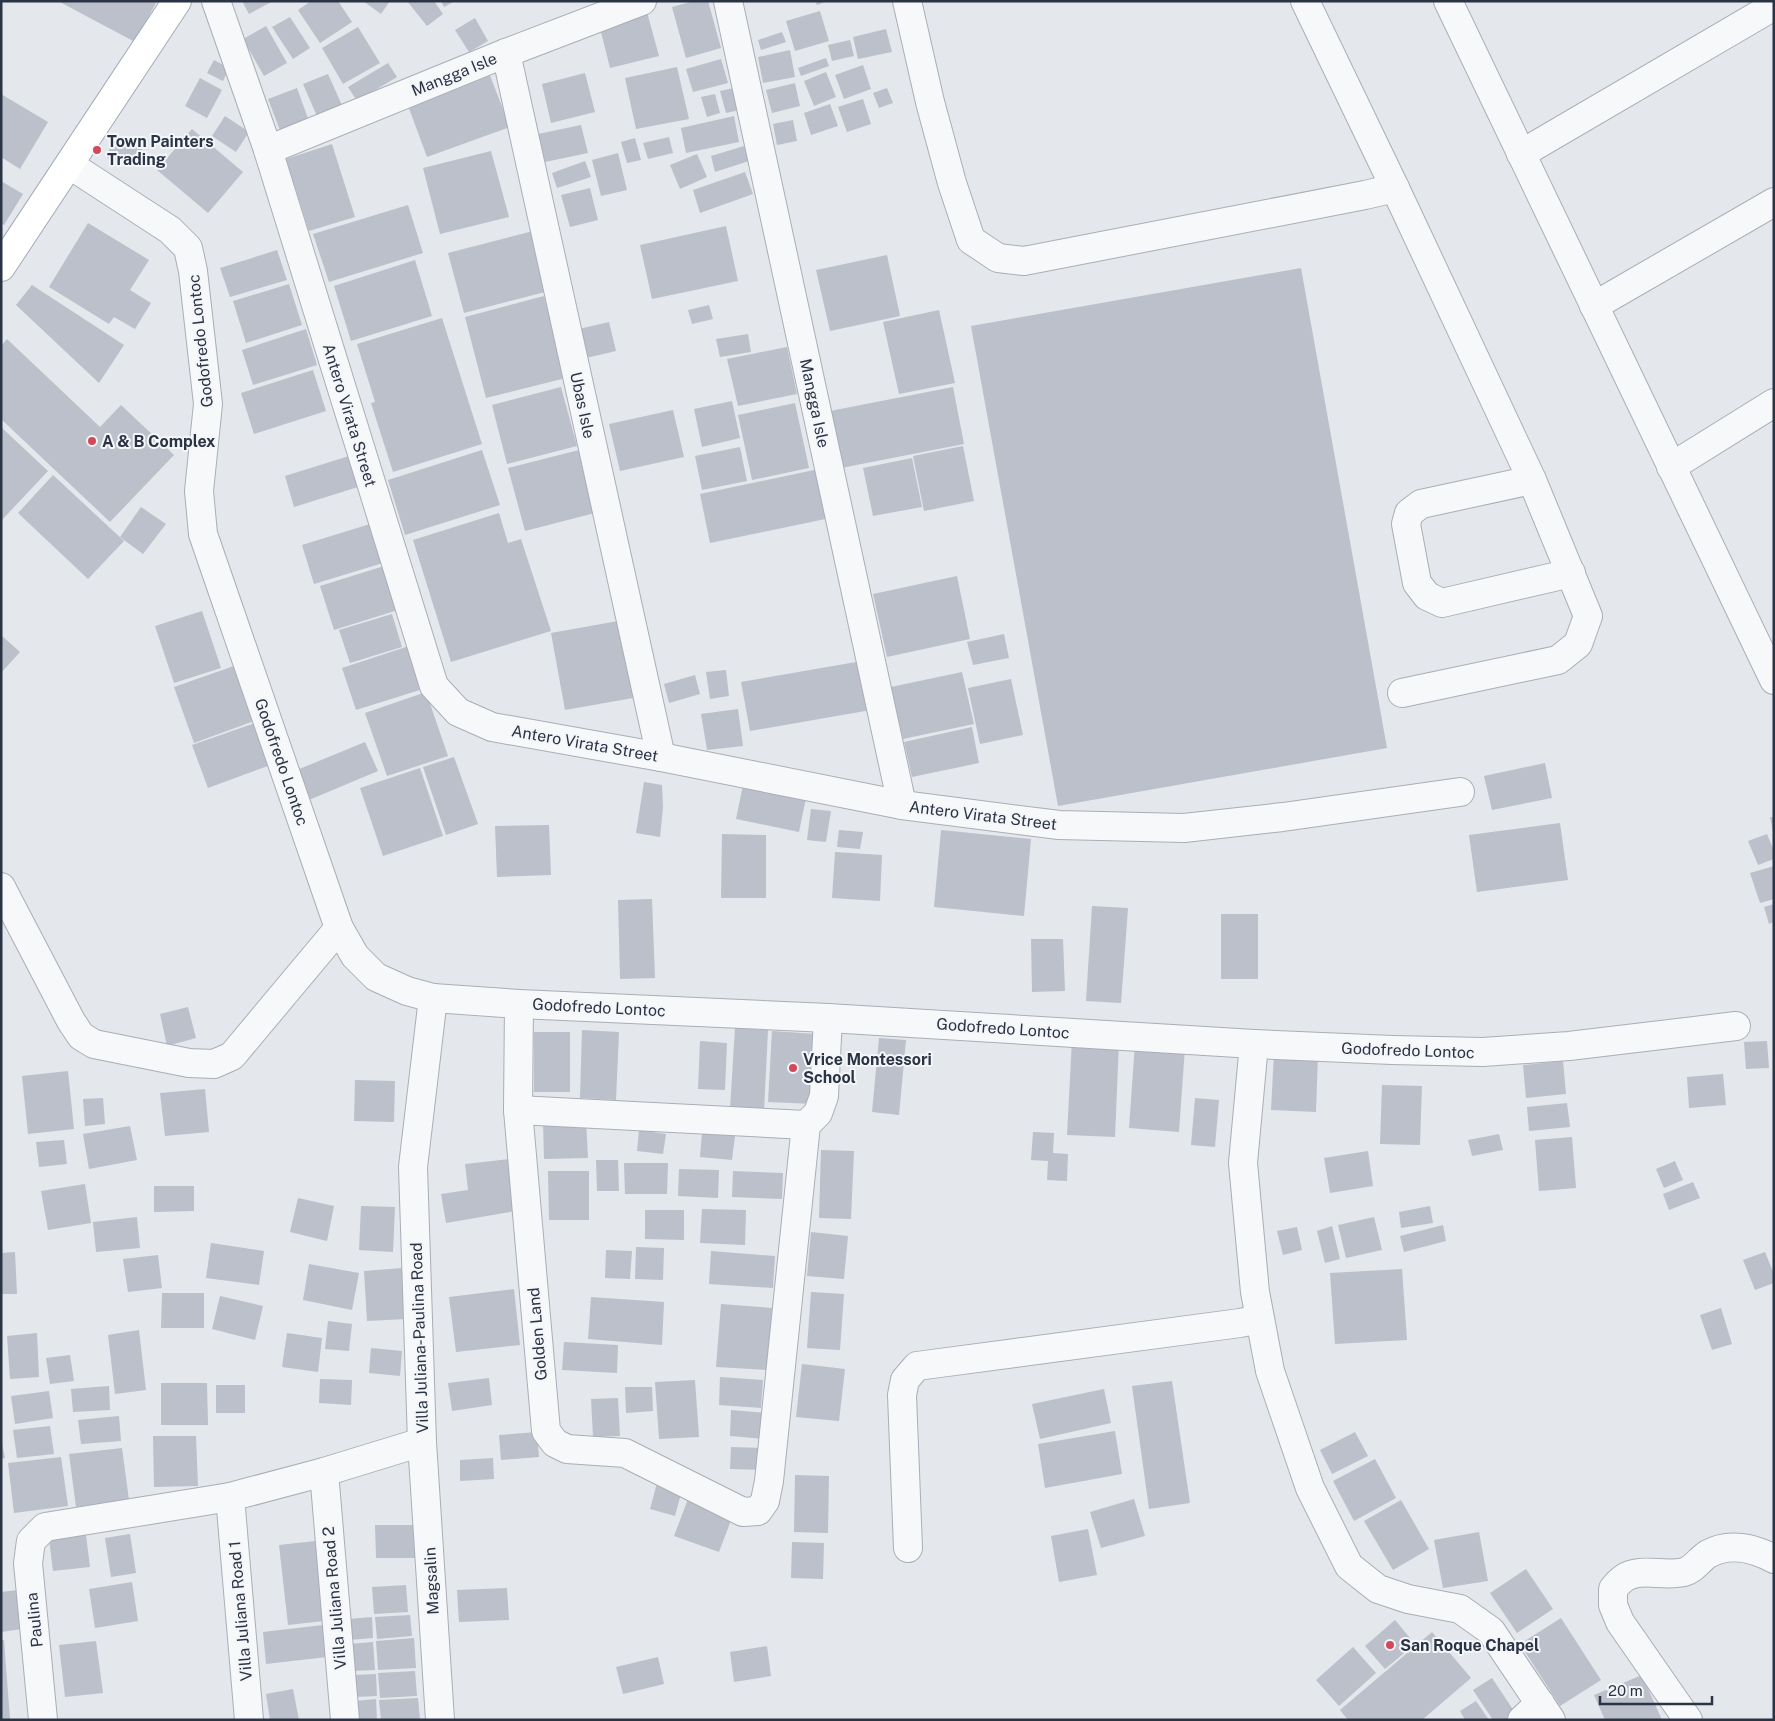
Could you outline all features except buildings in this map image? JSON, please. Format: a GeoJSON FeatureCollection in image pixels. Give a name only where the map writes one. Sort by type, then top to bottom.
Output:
{"type":"FeatureCollection","features":[{"type":"Feature","properties":{"kind":"main road"},"geometry":{"type":"LineString","coordinates":[[1,267],[178,1]]}},
{"type":"Feature","properties":{"kind":"street","name":"Antero Virata Street"},"geometry":{"type":"LineString","coordinates":[[216,1],[268,150],[434,686],[458,712],[492,727],[660,757],[902,805],[1059,824],[1184,828],[1283,817],[1460,792]]}},
{"type":"Feature","properties":{"kind":"street","name":"Mangga Isle"},"geometry":{"type":"LineString","coordinates":[[268,150],[506,53],[642,1]]}},
{"type":"Feature","properties":{"kind":"street","name":"Mangga Isle"},"geometry":{"type":"LineString","coordinates":[[728,1],[902,805]]}},
{"type":"Feature","properties":{"kind":"street"},"geometry":{"type":"LineString","coordinates":[[906,1],[952,183],[971,240],[998,258],[1024,262],[1395,188]]}},
{"type":"Feature","properties":{"kind":"street"},"geometry":{"type":"LineString","coordinates":[[1305,1],[1532,480],[1588,616],[1578,644],[1558,660],[1402,693]]}},
{"type":"Feature","properties":{"kind":"street"},"geometry":{"type":"LineString","coordinates":[[1452,3],[1521,154],[1774,680]]}},
{"type":"Feature","properties":{"kind":"street"},"geometry":{"type":"LineString","coordinates":[[1521,154],[1774,6]]}},
{"type":"Feature","properties":{"kind":"street","name":"Ubas Isle"},"geometry":{"type":"LineString","coordinates":[[506,53],[660,757]]}},
{"type":"Feature","properties":{"kind":"street","name":"Godofredo Lontoc"},"geometry":{"type":"LineString","coordinates":[[70,165],[170,230],[188,248],[193,271],[208,404],[199,491],[203,534],[339,928],[355,956],[376,977],[408,991],[433,998],[1392,1050],[1483,1052],[1569,1046],[1736,1026]]}},
{"type":"Feature","properties":{"kind":"street"},"geometry":{"type":"LineString","coordinates":[[1594,306],[1774,202]]}},
{"type":"Feature","properties":{"kind":"street"},"geometry":{"type":"LineString","coordinates":[[1671,467],[1774,403]]}},
{"type":"Feature","properties":{"kind":"street"},"geometry":{"type":"LineString","coordinates":[[1532,480],[1421,504],[1409,513],[1406,524],[1418,583],[1427,596],[1442,603],[1571,573]]}},
{"type":"Feature","properties":{"kind":"street"},"geometry":{"type":"LineString","coordinates":[[1,887],[71,1021],[81,1036],[94,1044],[189,1063],[214,1064],[232,1056],[339,928]]}},
{"type":"Feature","properties":{"kind":"street","name":"Villa Juliana-Paulina Road"},"geometry":{"type":"LineString","coordinates":[[45,1527],[230,1499],[324,1474],[422,1442],[413,1167],[433,998]]}},
{"type":"Feature","properties":{"kind":"street","name":"Golden Land"},"geometry":{"type":"LineString","coordinates":[[519,1004],[518,1110],[546,1432],[555,1443],[568,1449],[625,1453],[744,1512],[758,1511],[765,1500],[769,1481],[806,1125]]}},
{"type":"Feature","properties":{"kind":"street"},"geometry":{"type":"LineString","coordinates":[[518,1110],[806,1125],[818,1114],[824,1096],[828,1018]]}},
{"type":"Feature","properties":{"kind":"street"},"geometry":{"type":"LineString","coordinates":[[1254,1044],[1243,1163],[1255,1292],[1270,1371],[1310,1488],[1349,1566],[1378,1589],[1408,1599],[1460,1609],[1490,1631],[1538,1714]]}},
{"type":"Feature","properties":{"kind":"street"},"geometry":{"type":"LineString","coordinates":[[908,1548],[902,1395],[905,1380],[917,1366],[1230,1324],[1260,1318]]}},
{"type":"Feature","properties":{"kind":"street","name":"Magsalin"},"geometry":{"type":"LineString","coordinates":[[422,1442],[440,1720]]}},
{"type":"Feature","properties":{"kind":"street","name":"Villa Juliana Road 2"},"geometry":{"type":"LineString","coordinates":[[324,1474],[345,1720]]}},
{"type":"Feature","properties":{"kind":"street","name":"Villa Juliana Road 1"},"geometry":{"type":"LineString","coordinates":[[230,1499],[249,1720]]}},
{"type":"Feature","properties":{"kind":"street","name":"Paulina"},"geometry":{"type":"LineString","coordinates":[[43,1720],[28,1563],[31,1541],[45,1527]]}},
{"type":"Feature","properties":{"kind":"street"},"geometry":{"type":"LineString","coordinates":[[1688,1720],[1620,1622],[1613,1605],[1613,1589],[1625,1577],[1642,1571],[1665,1574],[1686,1572],[1709,1554],[1732,1546],[1752,1550],[1774,1559]]}},
{"type":"Feature","properties":{"kind":"place","name":"Town Painters Trading"},"geometry":{"type":"Point","coordinates":[97,150]}},
{"type":"Feature","properties":{"kind":"place","name":"A & B Complex"},"geometry":{"type":"Point","coordinates":[92,441]}},
{"type":"Feature","properties":{"kind":"place","name":"Vrice Montessori School"},"geometry":{"type":"Point","coordinates":[793,1068]}},
{"type":"Feature","properties":{"kind":"place","name":"San Roque Chapel"},"geometry":{"type":"Point","coordinates":[1390,1645]}}]}
